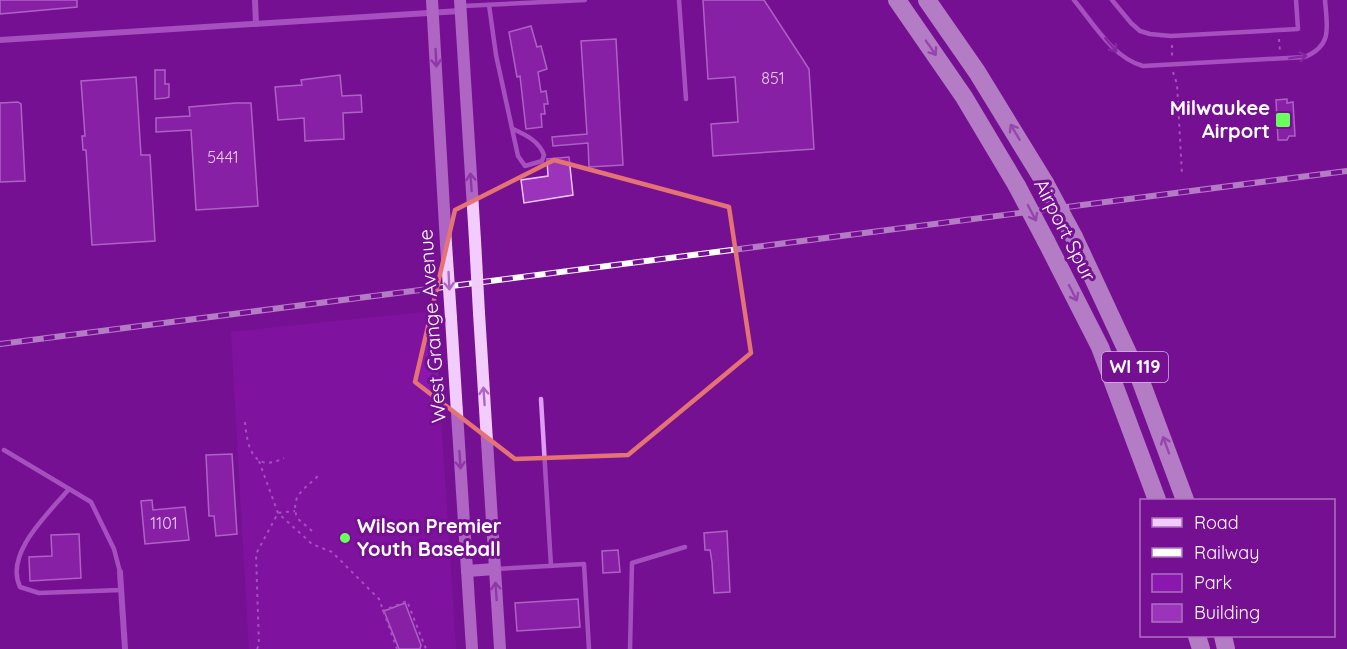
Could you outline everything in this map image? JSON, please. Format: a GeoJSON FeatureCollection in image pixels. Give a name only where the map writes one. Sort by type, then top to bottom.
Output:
{"type":"FeatureCollection","features":[{"type":"Feature","properties":{"kind":"highway","name":"Airport Spur"},"geometry":{"type":"LineString","coordinates":[[897,0],[964,97],[1047,241],[1100,347],[1156,499]]}},
{"type":"Feature","properties":{"kind":"highway","name":"Airport Spur"},"geometry":{"type":"LineString","coordinates":[[927,0],[993,97],[1045,183],[1074,237],[1140,379],[1184,499]]}},
{"type":"Feature","properties":{"kind":"street"},"geometry":{"type":"LineString","coordinates":[[255,0],[256,24]]}},
{"type":"Feature","properties":{"kind":"street"},"geometry":{"type":"LineString","coordinates":[[0,40],[256,24],[432,6],[460,6],[500,649]]}},
{"type":"Feature","properties":{"kind":"street","name":"West Grange Avenue"},"geometry":{"type":"LineString","coordinates":[[432,6],[472,649]]}},
{"type":"Feature","properties":{"kind":"street"},"geometry":{"type":"LineString","coordinates":[[467,571],[495,569]]}},
{"type":"Feature","properties":{"kind":"street"},"geometry":{"type":"LineString","coordinates":[[120,572],[125,649]]}},
{"type":"Feature","properties":{"kind":"lane"},"geometry":{"type":"LineString","coordinates":[[460,6],[585,0]]}},
{"type":"Feature","properties":{"kind":"lane"},"geometry":{"type":"LineString","coordinates":[[680,0],[686,99]]}},
{"type":"Feature","properties":{"kind":"lane"},"geometry":{"type":"LineString","coordinates":[[1074,0],[1120,56],[1130,63],[1143,66],[1305,57],[1316,52],[1325,43],[1327,30],[1325,0]]}},
{"type":"Feature","properties":{"kind":"lane"},"geometry":{"type":"LineString","coordinates":[[1112,0],[1140,31],[1171,36],[1298,29],[1296,0]]}},
{"type":"Feature","properties":{"kind":"lane"},"geometry":{"type":"LineString","coordinates":[[489,5],[496,55],[513,129],[521,162],[525,165],[542,161],[544,155],[539,145],[513,129]]}},
{"type":"Feature","properties":{"kind":"lane"},"geometry":{"type":"LineString","coordinates":[[541,399],[551,566]]}},
{"type":"Feature","properties":{"kind":"lane"},"geometry":{"type":"LineString","coordinates":[[4,450],[91,502],[114,549],[120,572]]}},
{"type":"Feature","properties":{"kind":"lane"},"geometry":{"type":"LineString","coordinates":[[69,489],[26,538],[16,568],[21,587],[27,592],[39,593],[121,590]]}},
{"type":"Feature","properties":{"kind":"lane"},"geometry":{"type":"LineString","coordinates":[[630,649],[632,563],[685,547]]}},
{"type":"Feature","properties":{"kind":"lane"},"geometry":{"type":"LineString","coordinates":[[495,569],[584,564],[590,649]]}},
{"type":"Feature","properties":{"kind":"path"},"geometry":{"type":"LineString","coordinates":[[1278,30],[1281,59]]}},
{"type":"Feature","properties":{"kind":"path"},"geometry":{"type":"LineString","coordinates":[[1171,36],[1177,84],[1182,174]]}},
{"type":"Feature","properties":{"kind":"path"},"geometry":{"type":"LineString","coordinates":[[245,422],[247,442],[251,453],[259,461],[278,513],[312,544],[332,552],[379,599],[397,649]]}},
{"type":"Feature","properties":{"kind":"path"},"geometry":{"type":"LineString","coordinates":[[259,461],[275,463],[284,458]]}},
{"type":"Feature","properties":{"kind":"path"},"geometry":{"type":"LineString","coordinates":[[312,531],[303,526],[295,511],[298,492],[318,476]]}},
{"type":"Feature","properties":{"kind":"path"},"geometry":{"type":"LineString","coordinates":[[278,513],[295,511]]}},
{"type":"Feature","properties":{"kind":"path"},"geometry":{"type":"LineString","coordinates":[[257,649],[259,645],[255,554],[278,513]]}},
{"type":"Feature","properties":{"kind":"path"},"geometry":{"type":"LineString","coordinates":[[382,611],[407,601],[426,649]]}},
{"type":"Feature","properties":{"kind":"highlighted area"},"geometry":{"type":"Polygon","coordinates":[[[554,160],[729,207],[751,353],[628,455],[515,459],[415,382],[455,210],[554,160]]]}},
{"type":"Feature","properties":{"kind":"green space","name":"Wilson Premier Youth Baseball"},"geometry":{"type":"Polygon","coordinates":[[[434,311],[456,649],[249,649],[231,332],[434,311]]]}},
{"type":"Feature","properties":{"kind":"building"},"geometry":{"type":"Polygon","coordinates":[[[0,0],[77,0],[77,7],[0,14],[0,0]]]}},
{"type":"Feature","properties":{"kind":"building"},"geometry":{"type":"Polygon","coordinates":[[[703,0],[764,0],[809,69],[814,149],[713,156],[711,124],[738,122],[735,77],[708,79],[703,0]]]}},
{"type":"Feature","properties":{"kind":"building"},"geometry":{"type":"Polygon","coordinates":[[[531,26],[537,47],[541,46],[547,69],[538,72],[541,92],[546,91],[548,104],[544,104],[545,114],[541,114],[542,127],[526,129],[520,76],[517,77],[509,32],[531,26]]]}},
{"type":"Feature","properties":{"kind":"building"},"geometry":{"type":"Polygon","coordinates":[[[616,39],[623,165],[589,167],[588,143],[553,146],[552,137],[587,134],[581,41],[616,39]]]}},
{"type":"Feature","properties":{"kind":"building"},"geometry":{"type":"Polygon","coordinates":[[[155,70],[165,70],[165,84],[169,84],[169,97],[155,99],[155,70]]]}},
{"type":"Feature","properties":{"kind":"building"},"geometry":{"type":"Polygon","coordinates":[[[340,75],[342,96],[361,95],[362,112],[343,113],[344,139],[305,141],[304,118],[278,120],[275,87],[302,85],[301,80],[340,75]]]}},
{"type":"Feature","properties":{"kind":"building"},"geometry":{"type":"Polygon","coordinates":[[[136,77],[141,155],[150,155],[155,241],[92,245],[86,150],[83,150],[82,136],[85,136],[81,81],[136,77]]]}},
{"type":"Feature","properties":{"kind":"building"},"geometry":{"type":"Polygon","coordinates":[[[1287,99],[1287,103],[1293,102],[1295,136],[1289,136],[1287,140],[1278,140],[1276,100],[1287,99]]]}},
{"type":"Feature","properties":{"kind":"building"},"geometry":{"type":"Polygon","coordinates":[[[18,102],[21,104],[25,181],[0,182],[0,103],[18,102]]]}},
{"type":"Feature","properties":{"kind":"building"},"geometry":{"type":"Polygon","coordinates":[[[251,103],[258,206],[196,210],[191,130],[156,132],[156,118],[190,116],[189,107],[251,103]]]}},
{"type":"Feature","properties":{"kind":"building"},"geometry":{"type":"Polygon","coordinates":[[[569,157],[573,195],[524,203],[521,180],[548,176],[547,159],[569,157]]]}},
{"type":"Feature","properties":{"kind":"building"},"geometry":{"type":"Polygon","coordinates":[[[232,454],[237,534],[216,536],[214,516],[209,516],[206,455],[232,454]]]}},
{"type":"Feature","properties":{"kind":"building"},"geometry":{"type":"Polygon","coordinates":[[[152,500],[153,510],[185,507],[189,540],[145,544],[141,501],[152,500]]]}},
{"type":"Feature","properties":{"kind":"building"},"geometry":{"type":"Polygon","coordinates":[[[727,531],[730,592],[714,593],[710,550],[705,550],[704,533],[727,531]]]}},
{"type":"Feature","properties":{"kind":"building"},"geometry":{"type":"Polygon","coordinates":[[[79,534],[81,578],[30,581],[29,557],[52,556],[51,535],[79,534]]]}},
{"type":"Feature","properties":{"kind":"building"},"geometry":{"type":"Polygon","coordinates":[[[618,550],[620,572],[603,573],[602,551],[618,550]]]}},
{"type":"Feature","properties":{"kind":"building"},"geometry":{"type":"Polygon","coordinates":[[[578,599],[580,627],[517,631],[515,603],[578,599]]]}},
{"type":"Feature","properties":{"kind":"building"},"geometry":{"type":"Polygon","coordinates":[[[405,603],[421,645],[420,649],[399,649],[384,611],[405,603]]]}},
{"type":"Feature","properties":{"kind":"railway"},"geometry":{"type":"LineString","coordinates":[[0,344],[1347,171]]}},
{"type":"Feature","properties":{"kind":"place","name":"Milwaukee Airport"},"geometry":{"type":"Point","coordinates":[1283,120]}},
{"type":"Feature","properties":{"kind":"place","name":"Wilson Premier Youth Baseball"},"geometry":{"type":"Point","coordinates":[345,538]}}]}
